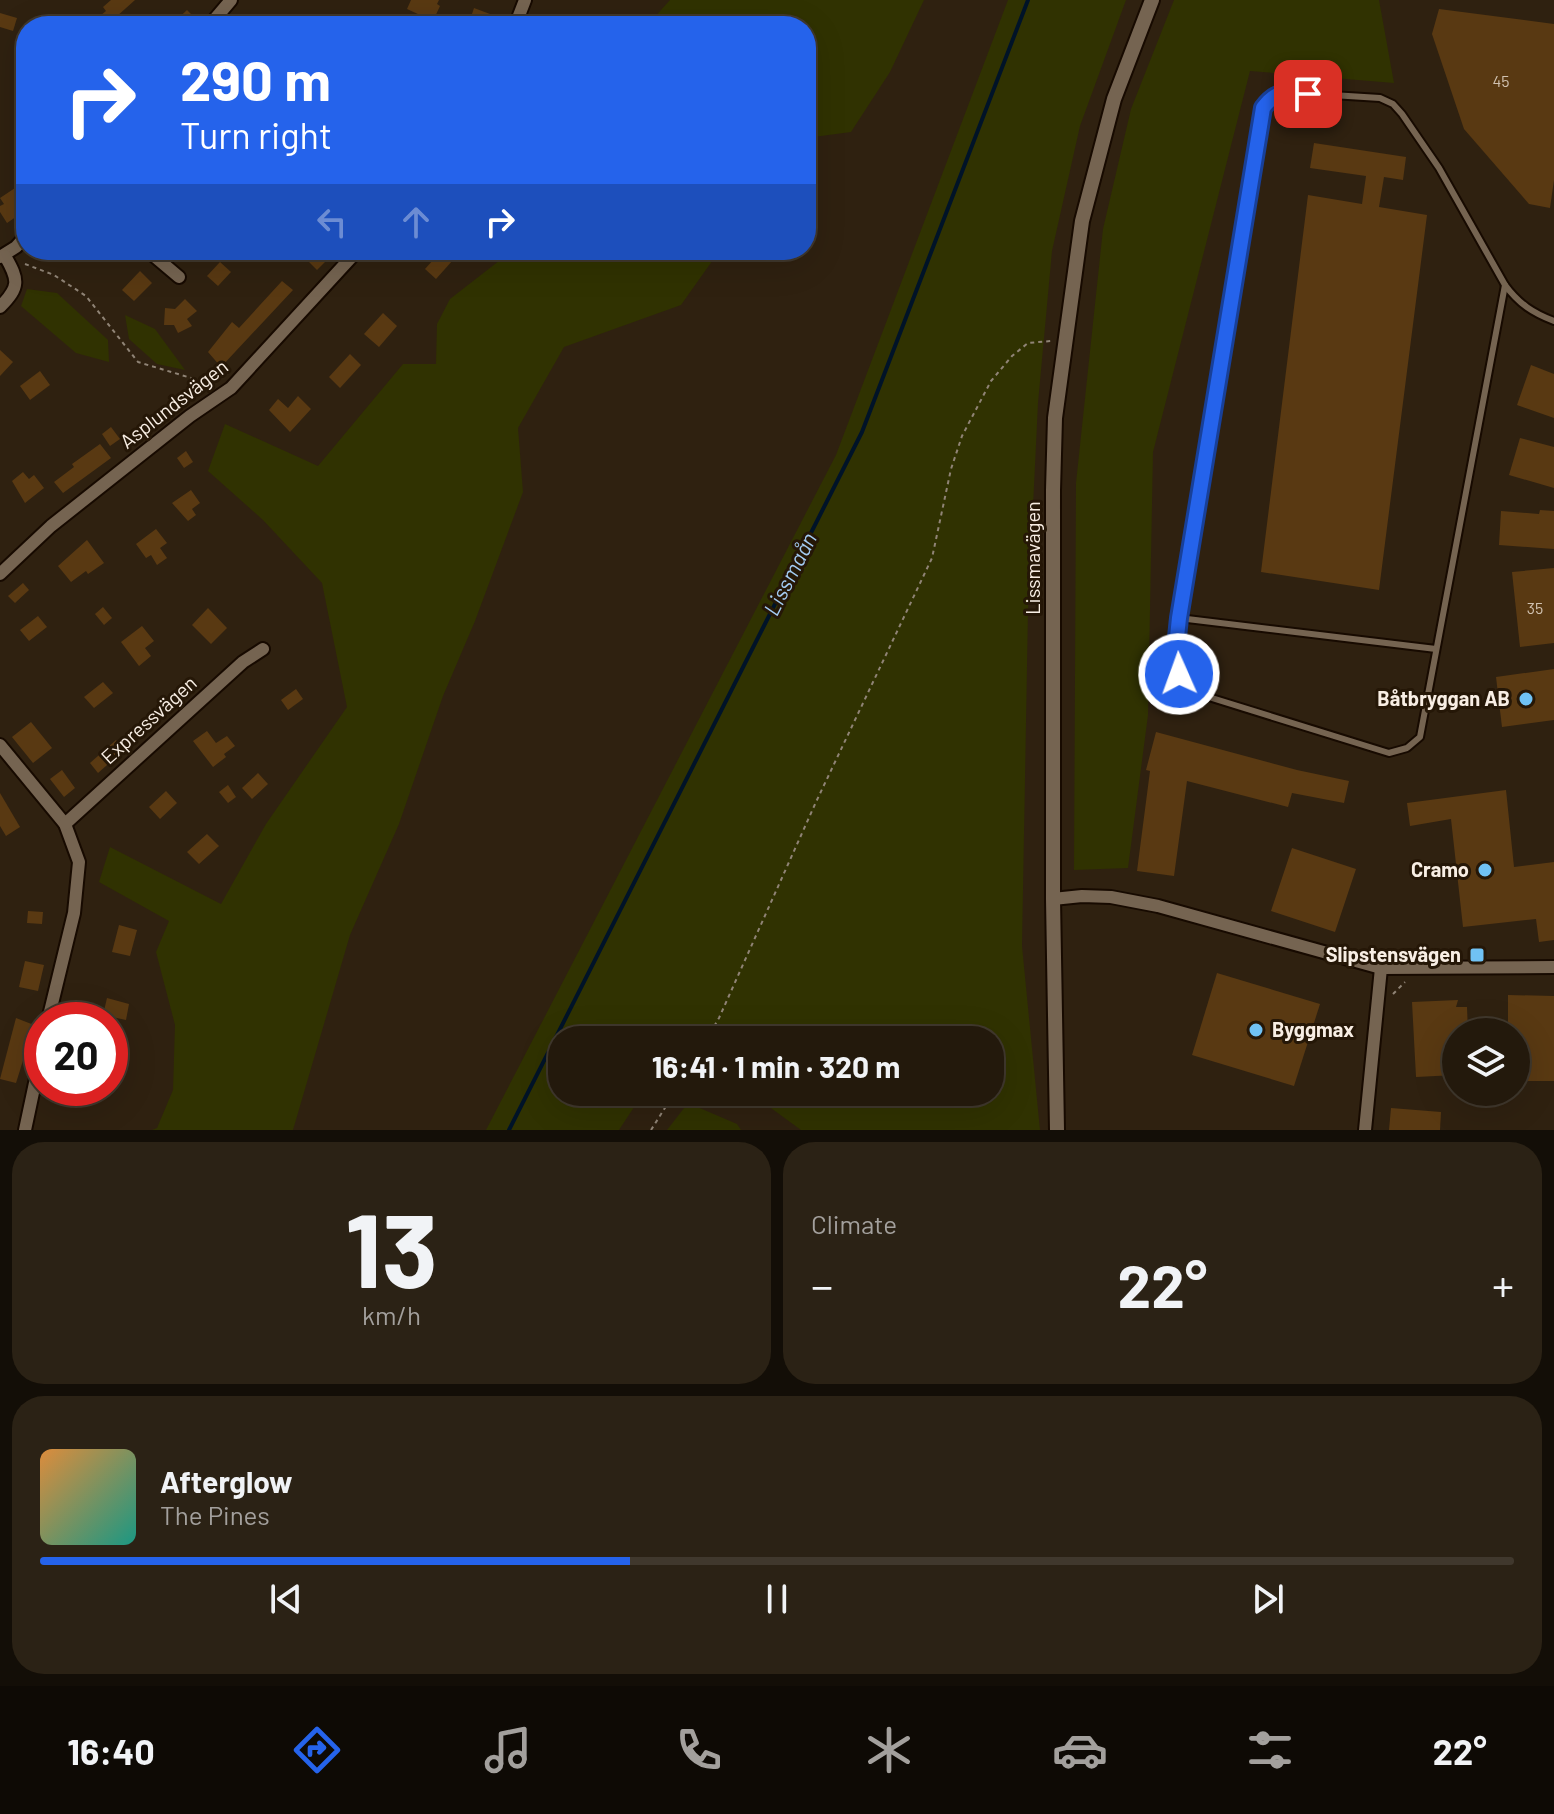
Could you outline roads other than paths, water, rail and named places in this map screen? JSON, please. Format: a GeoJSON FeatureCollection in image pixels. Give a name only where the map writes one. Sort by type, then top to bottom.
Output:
{"type":"FeatureCollection","features":[{"type":"Feature","properties":{"kind":"street"},"geometry":{"type":"LineString","coordinates":[[217,16],[231,0]]}},
{"type":"Feature","properties":{"kind":"street","name":"Lissmavägen"},"geometry":{"type":"LineString","coordinates":[[1057,1130],[1053,899],[1055,418],[1082,221],[1114,99],[1152,0]]}},
{"type":"Feature","properties":{"kind":"street"},"geometry":{"type":"LineString","coordinates":[[0,307],[16,283],[14,271],[2,257]]}},
{"type":"Feature","properties":{"kind":"street"},"geometry":{"type":"LineString","coordinates":[[159,260],[179,277]]}},
{"type":"Feature","properties":{"kind":"street","name":"Asplundsvägen"},"geometry":{"type":"LineString","coordinates":[[0,574],[51,526],[190,416],[231,388],[349,260]]}},
{"type":"Feature","properties":{"kind":"street","name":"Expressvägen"},"geometry":{"type":"LineString","coordinates":[[65,824],[243,662],[263,649]]}},
{"type":"Feature","properties":{"kind":"street"},"geometry":{"type":"LineString","coordinates":[[0,745],[65,824],[79,862],[74,913],[52,1002]]}},
{"type":"Feature","properties":{"kind":"street"},"geometry":{"type":"LineString","coordinates":[[1053,899],[1111,897],[1158,906],[1381,968],[1554,967]]}},
{"type":"Feature","properties":{"kind":"street"},"geometry":{"type":"LineString","coordinates":[[1365,1130],[1381,968]]}},
{"type":"Feature","properties":{"kind":"street"},"geometry":{"type":"LineString","coordinates":[[25,1130],[30,1106]]}},
{"type":"Feature","properties":{"kind":"lane"},"geometry":{"type":"LineString","coordinates":[[1505,285],[1420,737],[1407,748],[1389,753],[1199,694],[1186,687],[1175,656],[1179,618],[1263,108],[1272,96],[1284,92],[1380,98],[1393,104],[1439,168],[1505,285],[1524,306],[1554,321]]}},
{"type":"Feature","properties":{"kind":"lane"},"geometry":{"type":"LineString","coordinates":[[1179,618],[1436,649]]}},
{"type":"Feature","properties":{"kind":"waterway","name":"Lissmaån"},"geometry":{"type":"LineString","coordinates":[[509,1130],[862,432],[1028,0]]}},
{"type":"Feature","properties":{"kind":"place","name":"Båtbryggan AB"},"geometry":{"type":"Point","coordinates":[1526,699]}},
{"type":"Feature","properties":{"kind":"place","name":"Cramo"},"geometry":{"type":"Point","coordinates":[1485,870]}},
{"type":"Feature","properties":{"kind":"place","name":"Slipstensvägen"},"geometry":{"type":"Point","coordinates":[1477,955]}},
{"type":"Feature","properties":{"kind":"place","name":"Byggmax"},"geometry":{"type":"Point","coordinates":[1256,1030]}}]}
